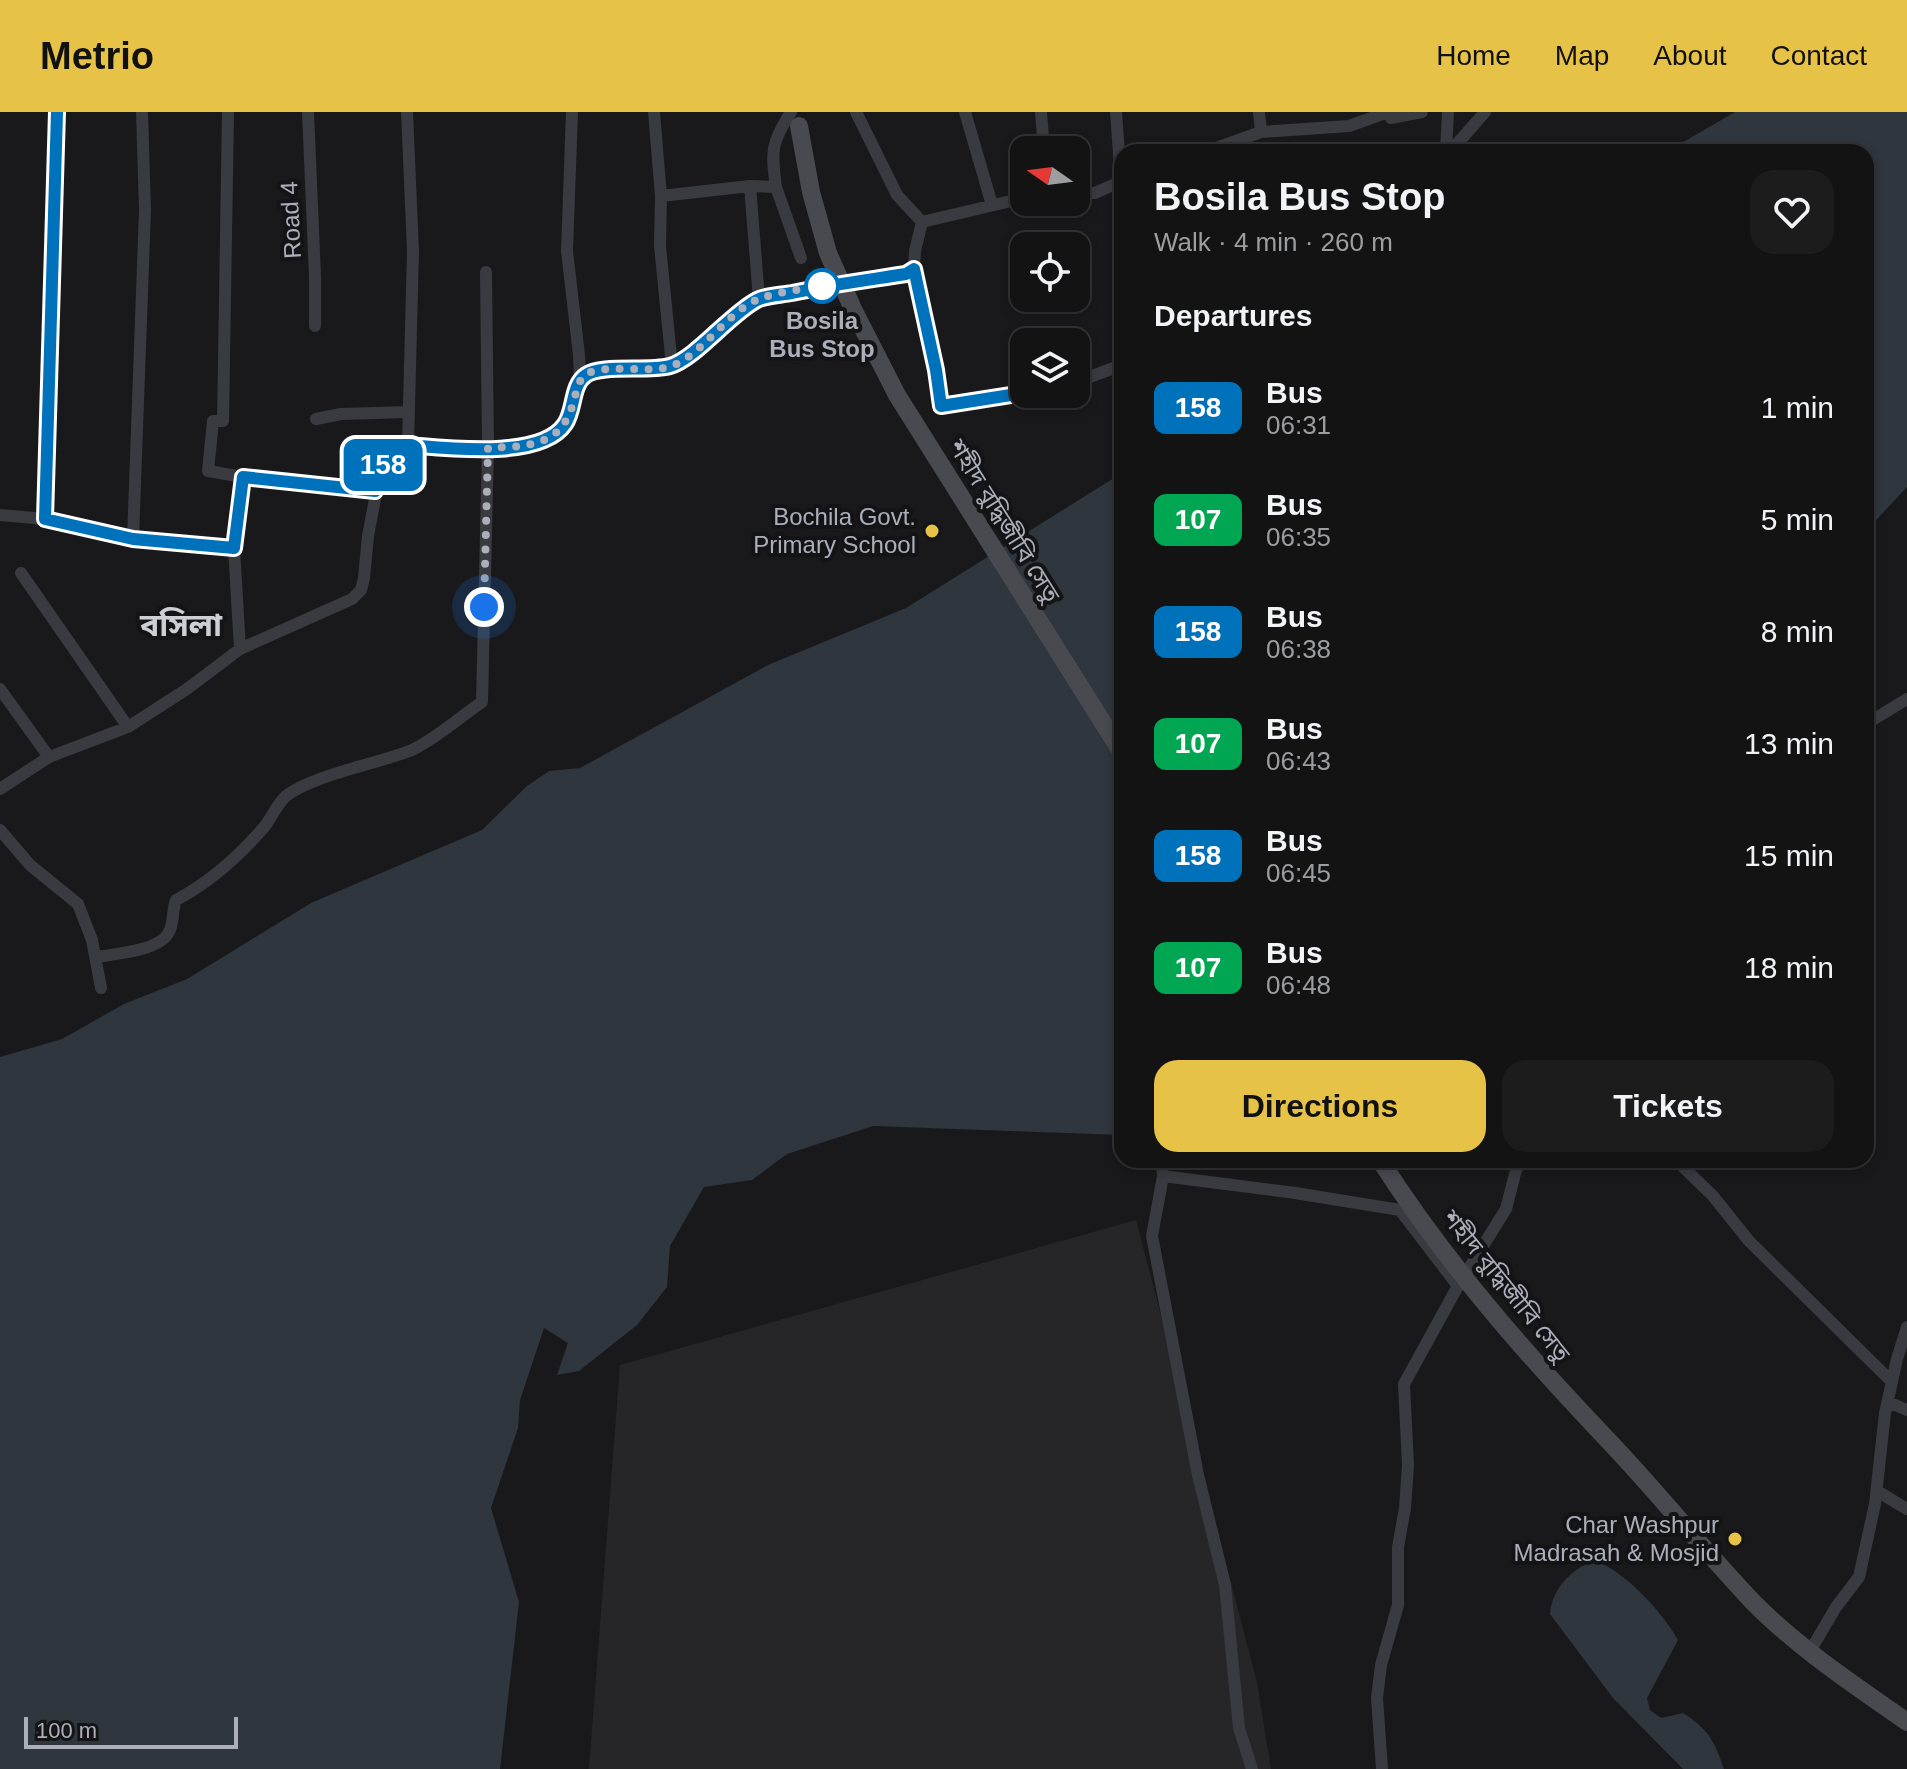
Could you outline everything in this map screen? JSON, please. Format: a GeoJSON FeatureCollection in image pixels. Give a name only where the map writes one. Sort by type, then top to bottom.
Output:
{"type":"FeatureCollection","features":[{"type":"Feature","properties":{"kind":"main road","name":"শহীদ বুদ্ধিজীবি সেতু"},"geometry":{"type":"LineString","coordinates":[[796,117],[811,192],[828,253],[853,309],[891,383],[1114,740]]}},
{"type":"Feature","properties":{"kind":"main road","name":"শহীদ বুদ্ধিজীবি সেতু"},"geometry":{"type":"LineString","coordinates":[[1385,1168],[1474,1289],[1537,1366],[1654,1488],[1753,1602],[1809,1653],[1907,1722]]}},
{"type":"Feature","properties":{"kind":"street"},"geometry":{"type":"LineString","coordinates":[[45,519],[57,112]]}},
{"type":"Feature","properties":{"kind":"street"},"geometry":{"type":"LineString","coordinates":[[133,539],[145,210],[142,112]]}},
{"type":"Feature","properties":{"kind":"street"},"geometry":{"type":"LineString","coordinates":[[228,112],[223,421],[213,421],[208,471],[375,491]]}},
{"type":"Feature","properties":{"kind":"street","name":"Road 4"},"geometry":{"type":"LineString","coordinates":[[308,112],[315,326]]}},
{"type":"Feature","properties":{"kind":"street"},"geometry":{"type":"LineString","coordinates":[[407,112],[413,251],[408,445]]}},
{"type":"Feature","properties":{"kind":"street"},"geometry":{"type":"LineString","coordinates":[[0,789],[49,757],[128,727],[187,689],[240,649],[352,599],[361,590],[381,467],[408,445],[488,448],[534,444],[548,440],[565,424],[580,380],[567,251],[572,112]]}},
{"type":"Feature","properties":{"kind":"street"},"geometry":{"type":"LineString","coordinates":[[654,112],[661,196],[660,246],[672,366]]}},
{"type":"Feature","properties":{"kind":"street"},"geometry":{"type":"LineString","coordinates":[[856,112],[897,195],[922,222]]}},
{"type":"Feature","properties":{"kind":"street"},"geometry":{"type":"LineString","coordinates":[[965,112],[992,205]]}},
{"type":"Feature","properties":{"kind":"street"},"geometry":{"type":"LineString","coordinates":[[1041,112],[1043,136]]}},
{"type":"Feature","properties":{"kind":"street"},"geometry":{"type":"LineString","coordinates":[[1116,112],[1119,144]]}},
{"type":"Feature","properties":{"kind":"street"},"geometry":{"type":"LineString","coordinates":[[1259,112],[1261,132]]}},
{"type":"Feature","properties":{"kind":"street"},"geometry":{"type":"LineString","coordinates":[[1227,144],[1261,132],[1388,112],[1391,118],[1422,112]]}},
{"type":"Feature","properties":{"kind":"street"},"geometry":{"type":"LineString","coordinates":[[1448,112],[1448,144]]}},
{"type":"Feature","properties":{"kind":"street"},"geometry":{"type":"LineString","coordinates":[[1455,144],[1485,112]]}},
{"type":"Feature","properties":{"kind":"street"},"geometry":{"type":"LineString","coordinates":[[796,117],[776,135],[772,157],[776,187],[801,258]]}},
{"type":"Feature","properties":{"kind":"street"},"geometry":{"type":"LineString","coordinates":[[1090,193],[1114,185]]}},
{"type":"Feature","properties":{"kind":"street"},"geometry":{"type":"LineString","coordinates":[[661,196],[750,186],[776,187]]}},
{"type":"Feature","properties":{"kind":"street"},"geometry":{"type":"LineString","coordinates":[[750,186],[759,299]]}},
{"type":"Feature","properties":{"kind":"street"},"geometry":{"type":"LineString","coordinates":[[922,222],[1010,201]]}},
{"type":"Feature","properties":{"kind":"street"},"geometry":{"type":"LineString","coordinates":[[922,222],[914,269],[941,406],[1010,395]]}},
{"type":"Feature","properties":{"kind":"street"},"geometry":{"type":"LineString","coordinates":[[580,380],[597,370],[629,371],[672,366],[759,299],[825,285],[906,274],[914,269]]}},
{"type":"Feature","properties":{"kind":"street"},"geometry":{"type":"LineString","coordinates":[[96,957],[158,943],[169,932],[176,900],[203,886],[225,866],[265,826],[285,797],[323,778],[415,749],[482,702],[488,448],[486,272]]}},
{"type":"Feature","properties":{"kind":"street"},"geometry":{"type":"LineString","coordinates":[[1090,377],[1114,368]]}},
{"type":"Feature","properties":{"kind":"street"},"geometry":{"type":"LineString","coordinates":[[316,419],[341,414],[408,412]]}},
{"type":"Feature","properties":{"kind":"street"},"geometry":{"type":"LineString","coordinates":[[240,649],[234,548],[243,477]]}},
{"type":"Feature","properties":{"kind":"street"},"geometry":{"type":"LineString","coordinates":[[0,515],[45,519],[133,539],[234,548]]}},
{"type":"Feature","properties":{"kind":"street"},"geometry":{"type":"LineString","coordinates":[[21,573],[128,727]]}},
{"type":"Feature","properties":{"kind":"street"},"geometry":{"type":"LineString","coordinates":[[0,689],[49,757]]}},
{"type":"Feature","properties":{"kind":"street"},"geometry":{"type":"LineString","coordinates":[[1874,719],[1907,699]]}},
{"type":"Feature","properties":{"kind":"street"},"geometry":{"type":"LineString","coordinates":[[0,830],[30,865],[78,904],[92,940],[101,988]]}},
{"type":"Feature","properties":{"kind":"street"},"geometry":{"type":"LineString","coordinates":[[1162,1168],[1152,1236],[1198,1475],[1225,1585],[1239,1728],[1252,1769]]}},
{"type":"Feature","properties":{"kind":"street"},"geometry":{"type":"LineString","coordinates":[[1382,1769],[1377,1698],[1381,1665],[1398,1605],[1398,1547],[1408,1465],[1404,1384],[1458,1286],[1506,1209],[1517,1168]]}},
{"type":"Feature","properties":{"kind":"street"},"geometry":{"type":"LineString","coordinates":[[1684,1168],[1713,1196],[1749,1241],[1892,1382]]}},
{"type":"Feature","properties":{"kind":"street"},"geometry":{"type":"LineString","coordinates":[[1163,1176],[1400,1210],[1458,1286]]}},
{"type":"Feature","properties":{"kind":"street"},"geometry":{"type":"LineString","coordinates":[[1809,1653],[1836,1607],[1859,1577],[1877,1491],[1888,1402],[1907,1327]]}},
{"type":"Feature","properties":{"kind":"street"},"geometry":{"type":"LineString","coordinates":[[1888,1402],[1907,1410]]}},
{"type":"Feature","properties":{"kind":"street"},"geometry":{"type":"LineString","coordinates":[[1877,1491],[1907,1509]]}},
{"type":"Feature","properties":{"kind":"shaded area"},"geometry":{"type":"Polygon","coordinates":[[[1735,112],[1907,112],[1907,487],[1874,522],[1874,144],[1680,144],[1735,112]]]}},
{"type":"Feature","properties":{"kind":"shaded area"},"geometry":{"type":"Polygon","coordinates":[[[1114,478],[1114,1135],[873,1126],[787,1154],[752,1180],[704,1187],[670,1246],[667,1287],[637,1325],[579,1371],[557,1375],[568,1343],[544,1328],[520,1400],[518,1428],[491,1508],[519,1602],[500,1769],[0,1769],[0,1057],[62,1039],[124,1004],[187,979],[311,903],[482,830],[527,786],[549,771],[580,768],[768,665],[906,608],[1114,478]]]}},
{"type":"Feature","properties":{"kind":"shaded area"},"geometry":{"type":"Polygon","coordinates":[[[1136,1220],[1257,1682],[1271,1769],[589,1769],[620,1365],[1136,1220]]]}},
{"type":"Feature","properties":{"kind":"shaded area"},"geometry":{"type":"Polygon","coordinates":[[[1595,1560],[1619,1574],[1642,1594],[1678,1640],[1647,1698],[1650,1710],[1661,1718],[1683,1713],[1692,1719],[1710,1736],[1724,1769],[1683,1769],[1613,1698],[1550,1614],[1554,1596],[1564,1581],[1595,1560]]]}},
{"type":"Feature","properties":{"kind":"bus line","name":"158"},"geometry":{"type":"LineString","coordinates":[[57,112],[45,519],[133,539],[234,548],[243,477],[375,491],[381,467],[408,445],[488,448],[548,440],[565,424],[580,380],[587,374],[597,370],[629,371],[672,366],[759,299],[825,285],[906,274],[914,269],[941,406],[1010,396]]}},
{"type":"Feature","properties":{"kind":"place","name":"Bosila Bus Stop"},"geometry":{"type":"Point","coordinates":[822,286]}},
{"type":"Feature","properties":{"kind":"place","name":"Bochila Govt. Primary School"},"geometry":{"type":"Point","coordinates":[932,531]}},
{"type":"Feature","properties":{"kind":"place","name":"Char Washpur Madrasah & Mosjid"},"geometry":{"type":"Point","coordinates":[1735,1539]}},
{"type":"Feature","properties":{"kind":"district","name":"বসিলা"},"geometry":{"type":"Point","coordinates":[181,625]}},
{"type":"Feature","properties":{"kind":"route"},"geometry":{"type":"LineString","coordinates":[[484,607],[488,448],[548,440],[565,424],[580,380],[587,374],[597,370],[629,371],[672,366],[759,299],[825,285],[822,286]]}}]}
